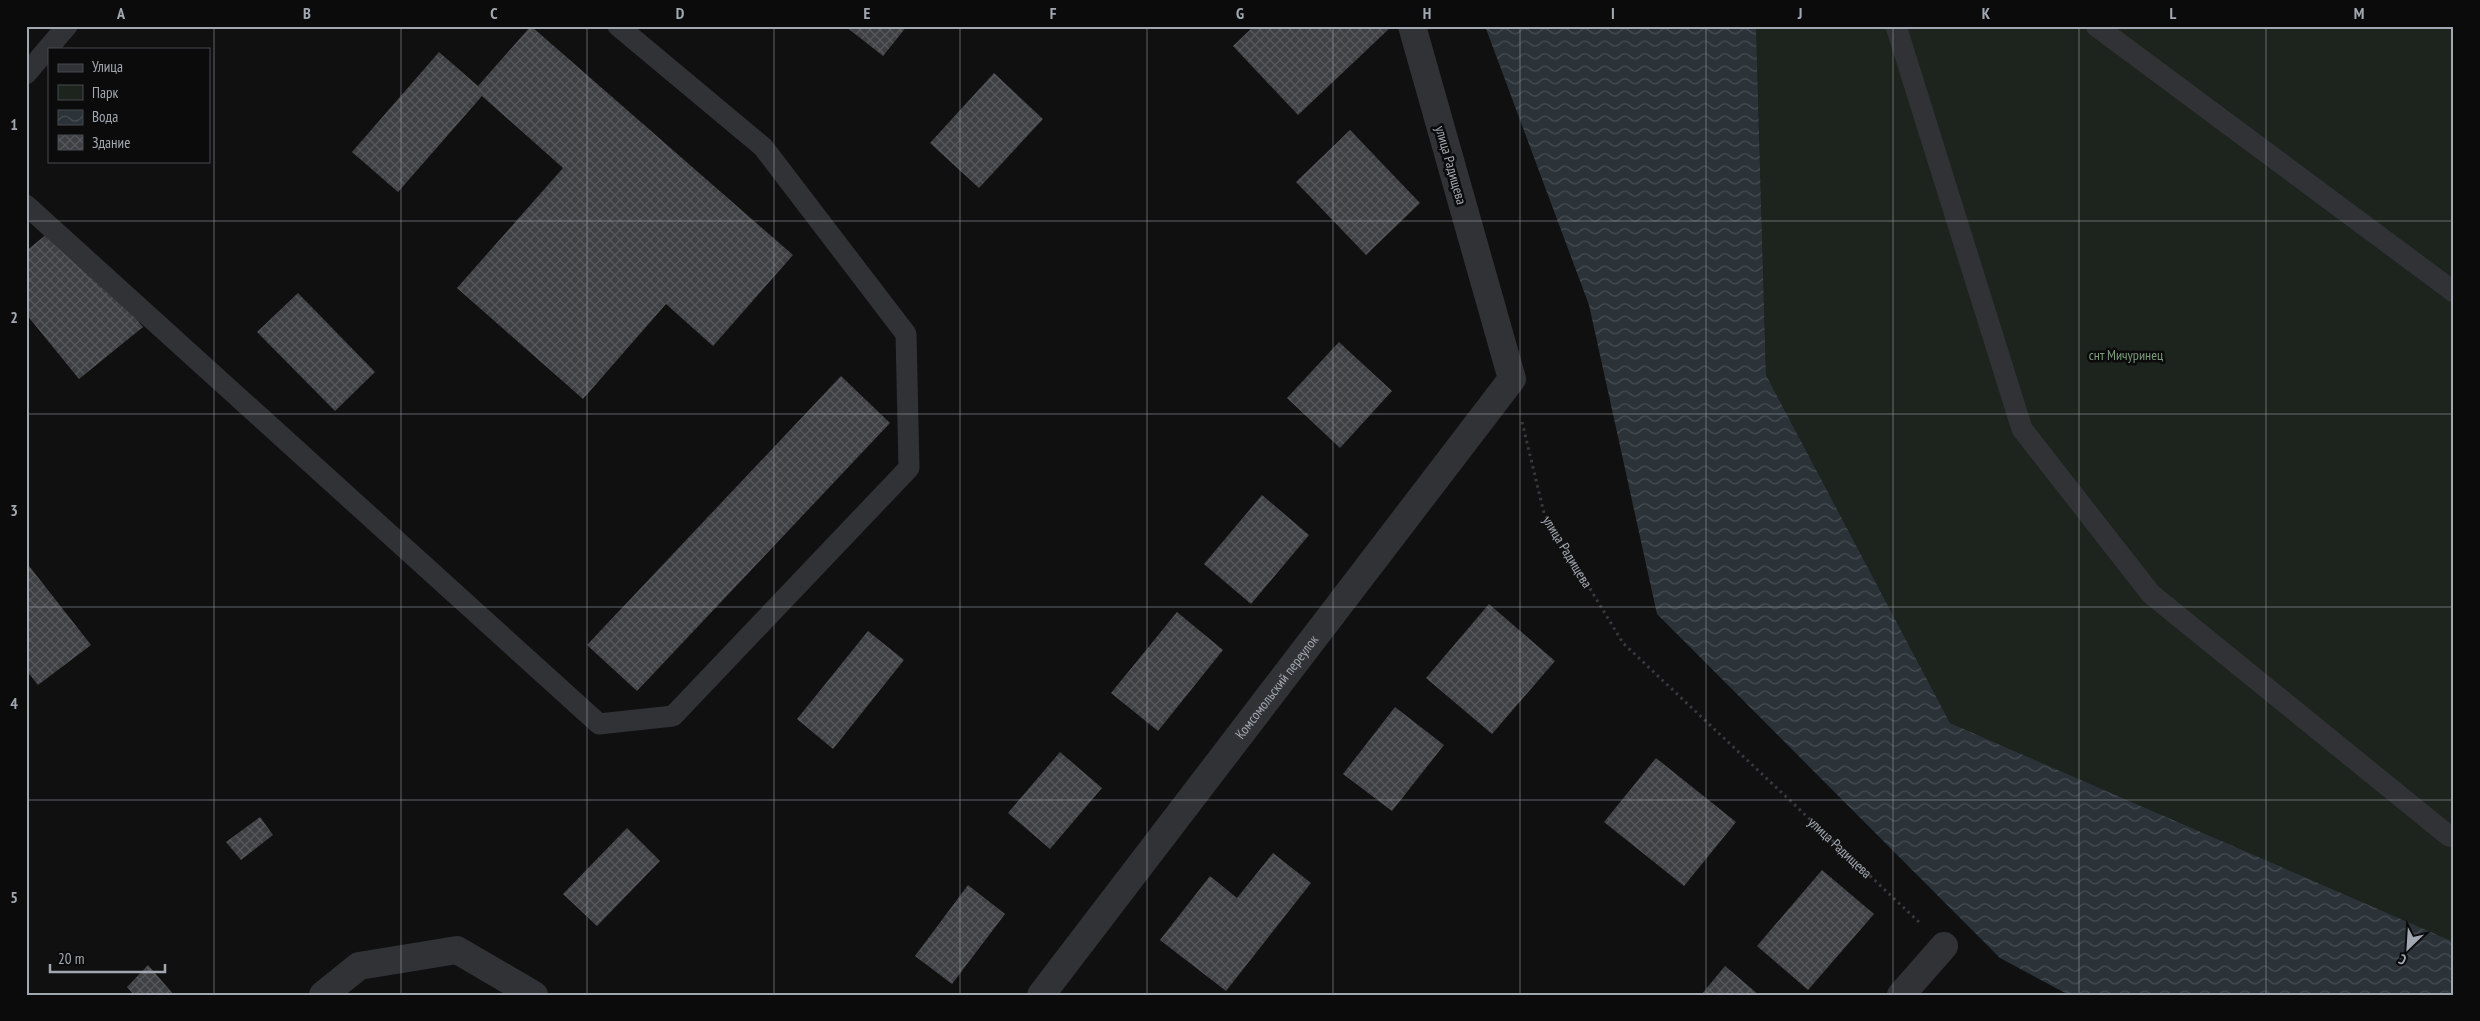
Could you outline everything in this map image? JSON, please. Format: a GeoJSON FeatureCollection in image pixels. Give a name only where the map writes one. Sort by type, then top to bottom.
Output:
{"type":"FeatureCollection","features":[{"type":"Feature","properties":{"kind":"street","name":"улица Радищева"},"geometry":{"type":"LineString","coordinates":[[1412,26],[1512,379]]}},
{"type":"Feature","properties":{"kind":"street","name":"Комсомольский переулок"},"geometry":{"type":"LineString","coordinates":[[1041,995],[1512,379]]}},
{"type":"Feature","properties":{"kind":"street"},"geometry":{"type":"LineString","coordinates":[[1901,995],[1944,946]]}},
{"type":"Feature","properties":{"kind":"street"},"geometry":{"type":"LineString","coordinates":[[322,995],[359,966],[457,950],[534,995]]}},
{"type":"Feature","properties":{"kind":"lane"},"geometry":{"type":"LineString","coordinates":[[48,48],[67,26]]}},
{"type":"Feature","properties":{"kind":"lane"},"geometry":{"type":"LineString","coordinates":[[26,205],[599,724],[673,716],[909,468],[906,334],[763,147],[618,26]]}},
{"type":"Feature","properties":{"kind":"lane"},"geometry":{"type":"LineString","coordinates":[[1896,26],[2022,429],[2151,594],[2449,836],[2454,837]]}},
{"type":"Feature","properties":{"kind":"lane"},"geometry":{"type":"LineString","coordinates":[[2096,26],[2454,292]]}},
{"type":"Feature","properties":{"kind":"lane"},"geometry":{"type":"LineString","coordinates":[[26,74],[48,48]]}},
{"type":"Feature","properties":{"kind":"path","name":"улица Радищева"},"geometry":{"type":"LineString","coordinates":[[1512,379],[1544,513],[1623,643],[1944,946]]}},
{"type":"Feature","properties":{"kind":"green space","name":"снт Мичуринец"},"geometry":{"type":"Polygon","coordinates":[[[1756,26],[2454,26],[2454,942],[1950,723],[1766,375],[1756,26]]]}},
{"type":"Feature","properties":{"kind":"water"},"geometry":{"type":"Polygon","coordinates":[[[1485,26],[1756,26],[1766,375],[1950,723],[2454,942],[2454,995],[2069,995],[2000,958],[1657,614],[1589,305],[1485,26]]]}},
{"type":"Feature","properties":{"kind":"building"},"geometry":{"type":"Polygon","coordinates":[[[531,26],[793,255],[713,346],[666,304],[583,399],[457,288],[563,168],[482,96],[398,192],[352,152],[439,52],[478,86],[531,26]]]}},
{"type":"Feature","properties":{"kind":"building"},"geometry":{"type":"Polygon","coordinates":[[[845,26],[907,26],[883,56],[845,26]]]}},
{"type":"Feature","properties":{"kind":"building"},"geometry":{"type":"Polygon","coordinates":[[[1254,26],[1392,26],[1298,115],[1233,46],[1254,26]]]}},
{"type":"Feature","properties":{"kind":"building"},"geometry":{"type":"Polygon","coordinates":[[[994,73],[1043,119],[979,188],[930,143],[994,73]]]}},
{"type":"Feature","properties":{"kind":"building"},"geometry":{"type":"Polygon","coordinates":[[[1350,130],[1420,203],[1366,255],[1296,182],[1350,130]]]}},
{"type":"Feature","properties":{"kind":"building"},"geometry":{"type":"Polygon","coordinates":[[[59,224],[143,327],[79,379],[26,314],[26,251],[59,224]]]}},
{"type":"Feature","properties":{"kind":"building"},"geometry":{"type":"Polygon","coordinates":[[[298,293],[375,372],[335,411],[257,332],[298,293]]]}},
{"type":"Feature","properties":{"kind":"building"},"geometry":{"type":"Polygon","coordinates":[[[1339,342],[1392,391],[1340,448],[1287,398],[1339,342]]]}},
{"type":"Feature","properties":{"kind":"building"},"geometry":{"type":"Polygon","coordinates":[[[841,376],[890,423],[637,691],[587,645],[841,376]]]}},
{"type":"Feature","properties":{"kind":"building"},"geometry":{"type":"Polygon","coordinates":[[[1262,495],[1309,535],[1251,604],[1204,564],[1262,495]]]}},
{"type":"Feature","properties":{"kind":"building"},"geometry":{"type":"Polygon","coordinates":[[[26,562],[91,645],[38,685],[26,670],[26,562]]]}},
{"type":"Feature","properties":{"kind":"building"},"geometry":{"type":"Polygon","coordinates":[[[1489,604],[1555,661],[1492,734],[1426,678],[1489,604]]]}},
{"type":"Feature","properties":{"kind":"building"},"geometry":{"type":"Polygon","coordinates":[[[1177,612],[1223,650],[1158,731],[1111,693],[1177,612]]]}},
{"type":"Feature","properties":{"kind":"building"},"geometry":{"type":"Polygon","coordinates":[[[868,631],[904,660],[833,749],[797,719],[868,631]]]}},
{"type":"Feature","properties":{"kind":"building"},"geometry":{"type":"Polygon","coordinates":[[[1395,707],[1444,745],[1392,811],[1343,774],[1395,707]]]}},
{"type":"Feature","properties":{"kind":"building"},"geometry":{"type":"Polygon","coordinates":[[[1060,752],[1102,788],[1050,849],[1008,813],[1060,752]]]}},
{"type":"Feature","properties":{"kind":"building"},"geometry":{"type":"Polygon","coordinates":[[[1656,758],[1736,822],[1684,886],[1604,822],[1656,758]]]}},
{"type":"Feature","properties":{"kind":"building"},"geometry":{"type":"Polygon","coordinates":[[[260,817],[273,835],[241,860],[226,842],[260,817]]]}},
{"type":"Feature","properties":{"kind":"building"},"geometry":{"type":"Polygon","coordinates":[[[627,828],[660,861],[597,926],[563,894],[627,828]]]}},
{"type":"Feature","properties":{"kind":"building"},"geometry":{"type":"Polygon","coordinates":[[[1273,853],[1311,883],[1226,991],[1160,940],[1210,876],[1237,898],[1273,853]]]}},
{"type":"Feature","properties":{"kind":"building"},"geometry":{"type":"Polygon","coordinates":[[[1822,870],[1874,914],[1808,990],[1757,946],[1822,870]]]}},
{"type":"Feature","properties":{"kind":"building"},"geometry":{"type":"Polygon","coordinates":[[[968,885],[1005,914],[952,984],[915,956],[968,885]]]}},
{"type":"Feature","properties":{"kind":"building"},"geometry":{"type":"Polygon","coordinates":[[[148,965],[174,995],[134,995],[127,987],[148,965]]]}},
{"type":"Feature","properties":{"kind":"building"},"geometry":{"type":"Polygon","coordinates":[[[1725,966],[1759,995],[1701,995],[1725,966]]]}}]}
